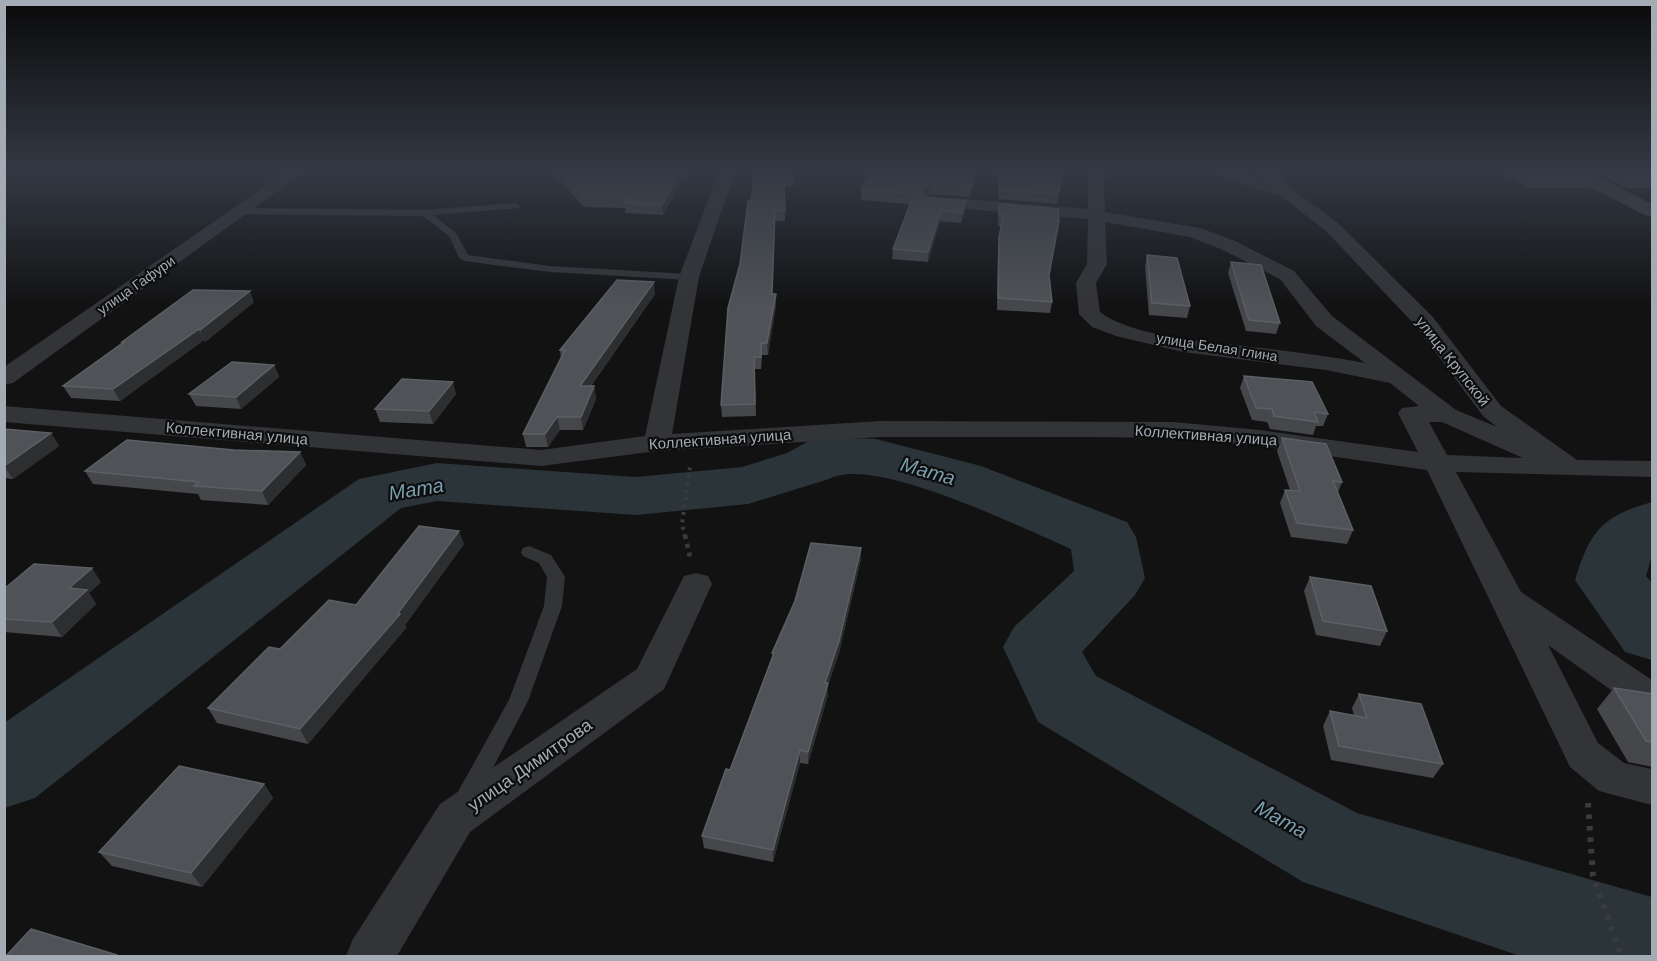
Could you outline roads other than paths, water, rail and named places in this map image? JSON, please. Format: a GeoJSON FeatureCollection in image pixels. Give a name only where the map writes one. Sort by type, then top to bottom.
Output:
{"type":"FeatureCollection","features":[{"type":"Feature","properties":{"kind":"street","name":"улица Гафури"},"geometry":{"type":"LineString","coordinates":[[4,378],[233,216]]}},
{"type":"Feature","properties":{"kind":"street"},"geometry":{"type":"LineString","coordinates":[[657,443],[689,277],[711,216]]}},
{"type":"Feature","properties":{"kind":"street","name":"улица Белая глина"},"geometry":{"type":"LineString","coordinates":[[1096,216],[1097,264],[1086,283],[1090,314],[1100,322],[1124,331],[1183,345],[1326,363],[1398,377],[1447,415]]}},
{"type":"Feature","properties":{"kind":"street"},"geometry":{"type":"LineString","coordinates":[[1101,216],[1194,232],[1228,245],[1287,275],[1324,321],[1398,377]]}},
{"type":"Feature","properties":{"kind":"street","name":"улица Крупской"},"geometry":{"type":"LineString","coordinates":[[1318,216],[1332,226],[1424,321],[1492,411],[1570,468]]}},
{"type":"Feature","properties":{"kind":"street"},"geometry":{"type":"LineString","coordinates":[[1570,468],[1447,415],[1411,413],[1508,600],[1584,755],[1613,778],[1653,787]]}},
{"type":"Feature","properties":{"kind":"street","name":"Коллективная улица"},"geometry":{"type":"LineString","coordinates":[[4,414],[541,458],[657,443],[880,429],[1173,430],[1260,438],[1437,464]]}},
{"type":"Feature","properties":{"kind":"street"},"geometry":{"type":"LineString","coordinates":[[1437,464],[1653,469]]}},
{"type":"Feature","properties":{"kind":"street","name":"улица Димитрова"},"geometry":{"type":"LineString","coordinates":[[370,957],[454,818],[651,679],[696,584]]}},
{"type":"Feature","properties":{"kind":"street"},"geometry":{"type":"LineString","coordinates":[[1508,600],[1653,699]]}},
{"type":"Feature","properties":{"kind":"lane"},"geometry":{"type":"LineString","coordinates":[[429,216],[453,235],[464,258],[550,269],[689,277]]}},
{"type":"Feature","properties":{"kind":"lane"},"geometry":{"type":"LineString","coordinates":[[454,818],[518,701],[554,606],[556,577],[545,559],[529,552]]}},
{"type":"Feature","properties":{"kind":"waterway","name":"Мата"},"geometry":{"type":"LineString","coordinates":[[4,771],[381,493],[437,482],[636,496],[748,485],[808,466],[828,455],[876,457],[959,479],[1103,537],[1110,578],[1041,647],[1067,699],[1337,851],[1652,949]]}},
{"type":"Feature","properties":{"kind":"waterway","name":"Мата"},"geometry":{"type":"LineString","coordinates":[[1652,523],[1619,547],[1610,580],[1652,632]]}}]}
